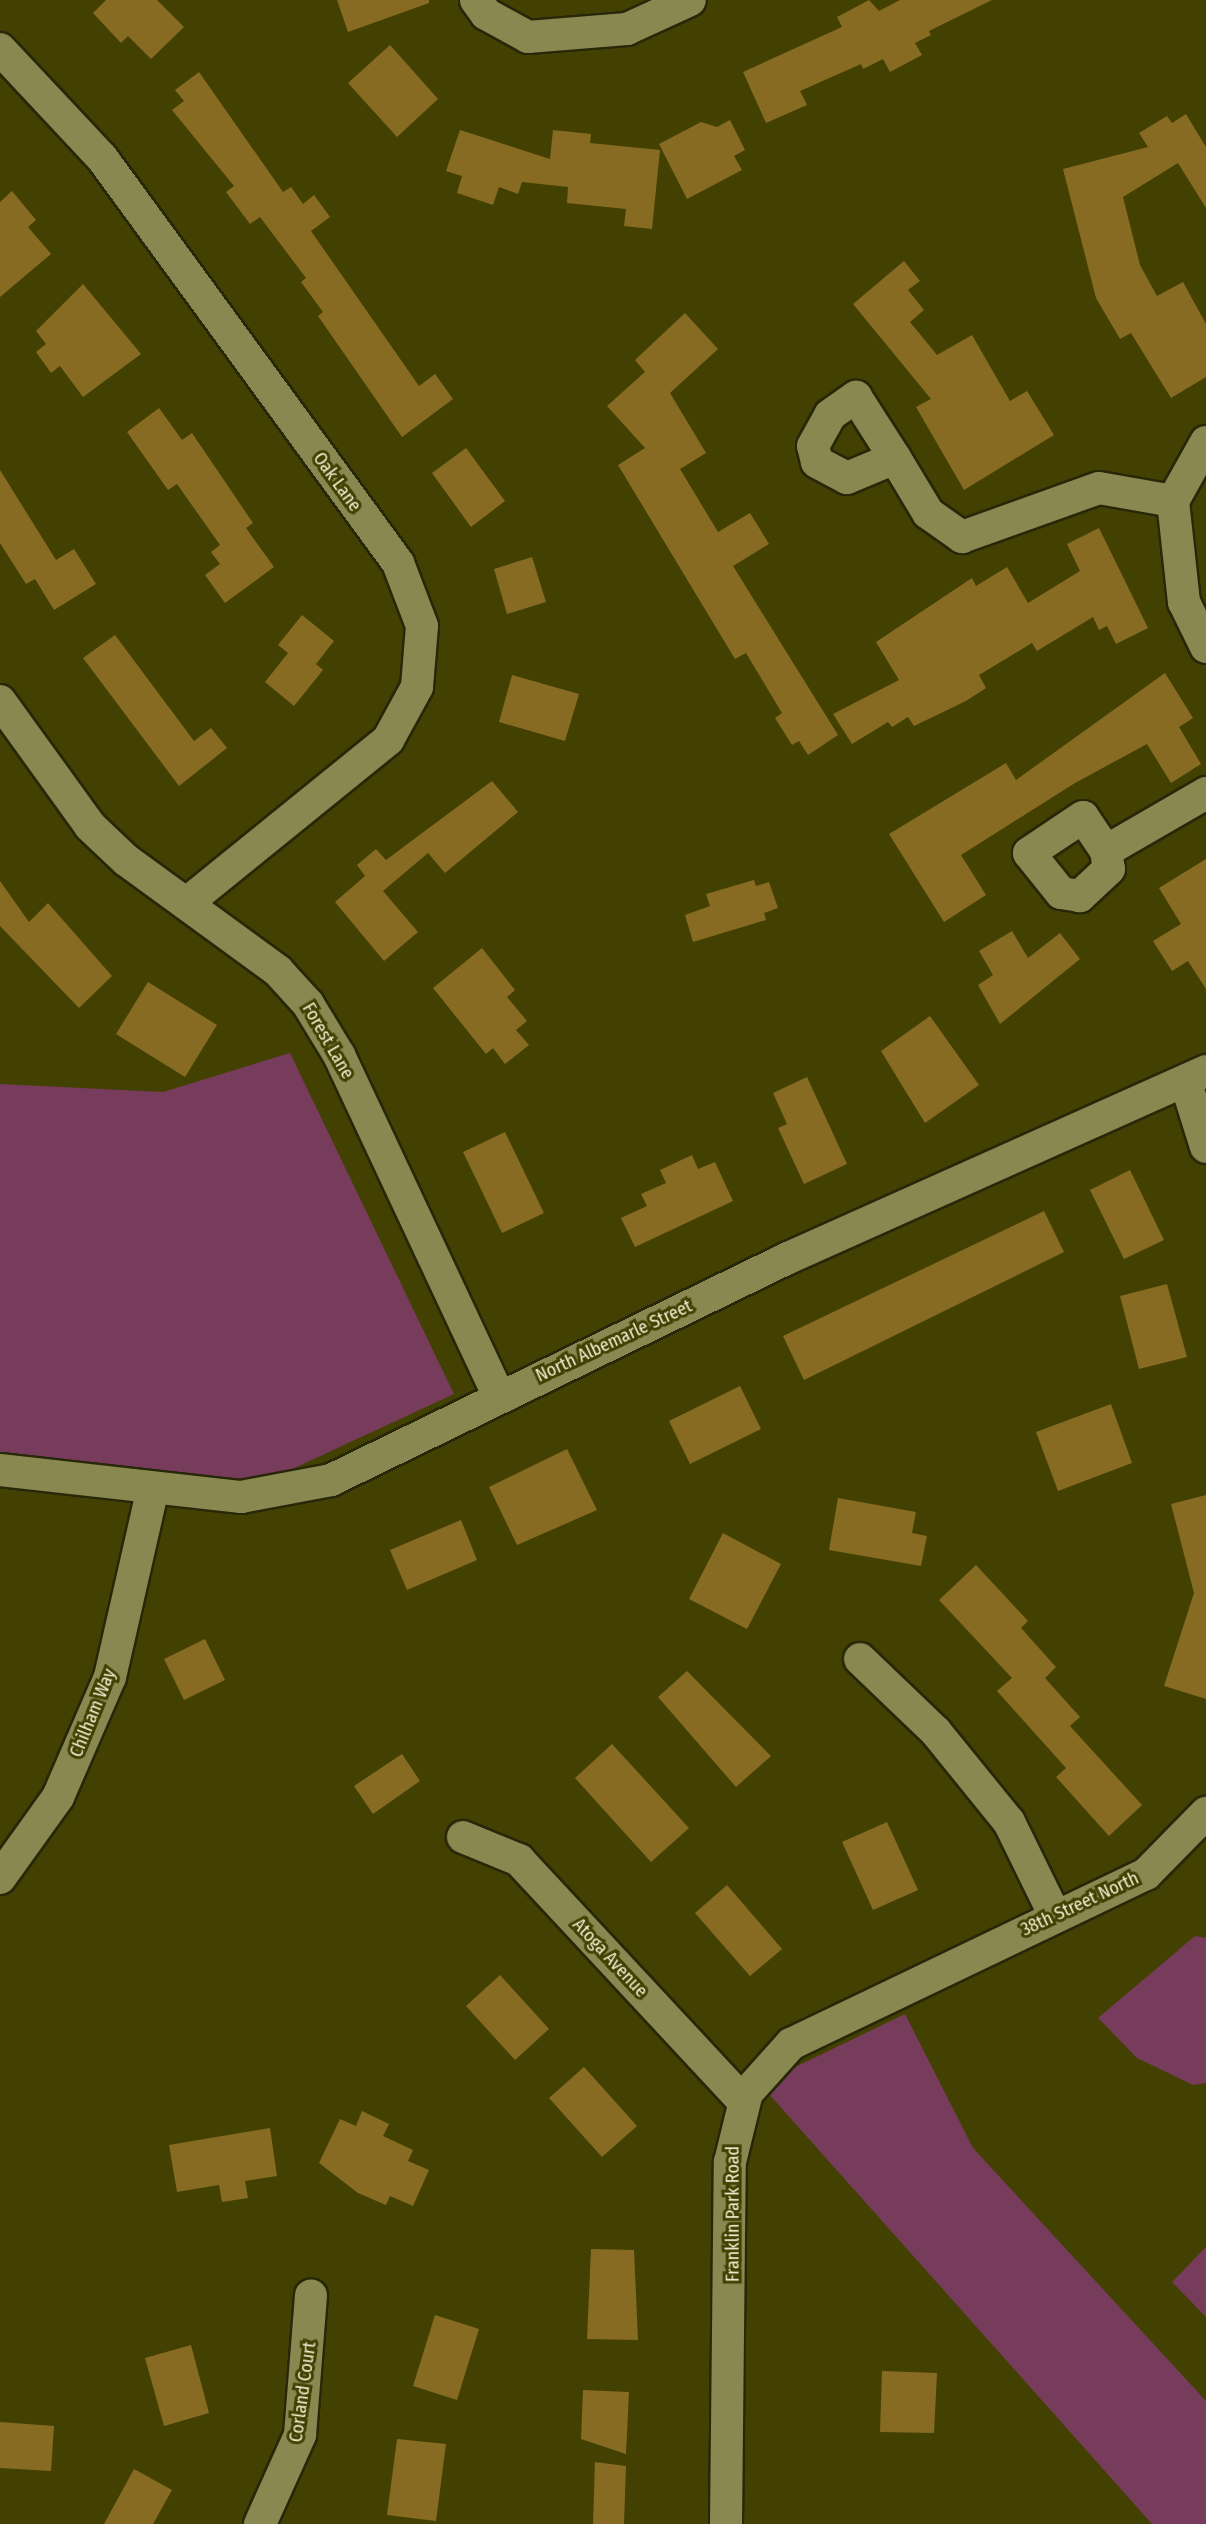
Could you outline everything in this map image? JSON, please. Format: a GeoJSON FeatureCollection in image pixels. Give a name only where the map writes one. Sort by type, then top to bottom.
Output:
{"type":"FeatureCollection","features":[{"type":"Feature","properties":{"kind":"street"},"geometry":{"type":"LineString","coordinates":[[481,7],[528,37],[627,29],[691,0]]}},
{"type":"Feature","properties":{"kind":"street","name":"Oak Lane"},"geometry":{"type":"LineString","coordinates":[[0,49],[110,169],[398,563],[422,626],[417,687],[388,740],[187,903]]}},
{"type":"Feature","properties":{"kind":"street"},"geometry":{"type":"LineString","coordinates":[[1206,442],[1173,502],[1184,602],[1206,647]]}},
{"type":"Feature","properties":{"kind":"street"},"geometry":{"type":"LineString","coordinates":[[895,458],[928,513],[962,537],[1099,488],[1173,502]]}},
{"type":"Feature","properties":{"kind":"street","name":"Forest Lane"},"geometry":{"type":"LineString","coordinates":[[0,701],[90,826],[278,971],[308,1004],[339,1055],[499,1396]]}},
{"type":"Feature","properties":{"kind":"street"},"geometry":{"type":"LineString","coordinates":[[1106,851],[1206,793]]}},
{"type":"Feature","properties":{"kind":"street"},"geometry":{"type":"LineString","coordinates":[[1196,1077],[1206,1147]]}},
{"type":"Feature","properties":{"kind":"street","name":"North Albemarle Street"},"geometry":{"type":"LineString","coordinates":[[0,1470],[241,1497],[298,1489],[446,1429],[499,1396],[788,1258],[1196,1077]]}},
{"type":"Feature","properties":{"kind":"street","name":"Chilham Way"},"geometry":{"type":"LineString","coordinates":[[0,1878],[58,1797],[110,1677],[153,1488]]}},
{"type":"Feature","properties":{"kind":"street"},"geometry":{"type":"LineString","coordinates":[[860,1658],[936,1732],[1009,1822],[1054,1914]]}},
{"type":"Feature","properties":{"kind":"street","name":"38th Street North"},"geometry":{"type":"LineString","coordinates":[[937,1973],[1054,1914],[1146,1874],[1206,1813]]}},
{"type":"Feature","properties":{"kind":"street","name":"Atoga Avenue"},"geometry":{"type":"LineString","coordinates":[[463,1838],[519,1860],[743,2101]]}},
{"type":"Feature","properties":{"kind":"street","name":"Franklin Park Road"},"geometry":{"type":"LineString","coordinates":[[726,2524],[730,2162],[743,2101],[766,2065],[791,2044],[937,1973]]}},
{"type":"Feature","properties":{"kind":"street","name":"Corland Court"},"geometry":{"type":"LineString","coordinates":[[260,2524],[300,2435],[311,2295]]}},
{"type":"Feature","properties":{"kind":"shaded area"},"geometry":{"type":"Polygon","coordinates":[[[290,1053],[454,1394],[260,1484],[0,1454],[0,1084],[163,1092],[290,1053]]]}},
{"type":"Feature","properties":{"kind":"shaded area"},"geometry":{"type":"Polygon","coordinates":[[[1195,1936],[1206,1938],[1206,2083],[1193,2085],[1137,2058],[1098,2018],[1195,1936]]]}},
{"type":"Feature","properties":{"kind":"shaded area"},"geometry":{"type":"Polygon","coordinates":[[[905,2014],[973,2148],[1206,2401],[1206,2524],[1152,2524],[760,2084],[905,2014]]]}},
{"type":"Feature","properties":{"kind":"shaded area"},"geometry":{"type":"Polygon","coordinates":[[[1206,2247],[1206,2317],[1172,2282],[1206,2247]]]}},
{"type":"Feature","properties":{"kind":"building"},"geometry":{"type":"Polygon","coordinates":[[[106,0],[157,0],[184,27],[151,59],[128,36],[121,43],[93,13],[106,0]]]}},
{"type":"Feature","properties":{"kind":"building"},"geometry":{"type":"Polygon","coordinates":[[[337,0],[429,0],[429,3],[348,32],[337,0]]]}},
{"type":"Feature","properties":{"kind":"building"},"geometry":{"type":"Polygon","coordinates":[[[869,0],[879,11],[900,0],[992,0],[929,31],[931,35],[915,43],[922,55],[890,72],[883,59],[863,69],[861,64],[800,91],[807,105],[766,123],[743,72],[842,27],[837,17],[869,0]]]}},
{"type":"Feature","properties":{"kind":"building"},"geometry":{"type":"Polygon","coordinates":[[[390,45],[438,99],[397,137],[348,83],[390,45]]]}},
{"type":"Feature","properties":{"kind":"building"},"geometry":{"type":"Polygon","coordinates":[[[199,72],[283,192],[291,187],[303,204],[314,195],[330,217],[311,231],[419,386],[435,374],[453,399],[402,437],[318,316],[323,312],[301,282],[306,278],[260,217],[250,224],[226,192],[234,186],[172,110],[184,101],[175,90],[199,72]]]}},
{"type":"Feature","properties":{"kind":"building"},"geometry":{"type":"Polygon","coordinates":[[[1186,114],[1206,147],[1206,208],[1178,163],[1123,197],[1140,265],[1157,296],[1183,282],[1206,324],[1206,377],[1171,398],[1131,333],[1120,339],[1096,298],[1063,169],[1148,147],[1139,133],[1167,116],[1172,123],[1186,114]]]}},
{"type":"Feature","properties":{"kind":"building"},"geometry":{"type":"Polygon","coordinates":[[[730,120],[745,150],[734,156],[742,170],[687,199],[659,144],[701,122],[717,127],[730,120]]]}},
{"type":"Feature","properties":{"kind":"building"},"geometry":{"type":"Polygon","coordinates":[[[460,130],[550,159],[553,130],[591,134],[590,143],[660,150],[652,229],[624,226],[626,209],[567,203],[568,187],[522,182],[518,194],[499,187],[493,205],[457,193],[462,176],[446,171],[460,130]]]}},
{"type":"Feature","properties":{"kind":"building"},"geometry":{"type":"Polygon","coordinates":[[[12,191],[36,220],[28,227],[51,254],[0,297],[0,202],[12,191]]]}},
{"type":"Feature","properties":{"kind":"building"},"geometry":{"type":"Polygon","coordinates":[[[904,261],[920,281],[908,290],[924,310],[910,322],[937,355],[972,335],[1010,401],[1027,391],[1054,435],[964,490],[916,407],[931,399],[853,304],[904,261]]]}},
{"type":"Feature","properties":{"kind":"building"},"geometry":{"type":"Polygon","coordinates":[[[83,284],[141,354],[83,397],[60,366],[51,373],[36,352],[46,344],[36,331],[83,284]]]}},
{"type":"Feature","properties":{"kind":"building"},"geometry":{"type":"Polygon","coordinates":[[[685,313],[718,349],[670,393],[706,453],[680,469],[718,532],[750,513],[769,544],[733,566],[838,735],[808,755],[799,741],[792,745],[775,718],[782,713],[746,653],[735,659],[618,465],[645,448],[607,406],[645,372],[635,360],[685,313]]]}},
{"type":"Feature","properties":{"kind":"building"},"geometry":{"type":"Polygon","coordinates":[[[159,408],[182,440],[192,433],[253,523],[246,528],[274,567],[225,603],[205,575],[220,564],[211,552],[220,545],[177,484],[168,490],[127,432],[159,408]]]}},
{"type":"Feature","properties":{"kind":"building"},"geometry":{"type":"Polygon","coordinates":[[[466,448],[505,501],[471,527],[432,473],[466,448]]]}},
{"type":"Feature","properties":{"kind":"building"},"geometry":{"type":"Polygon","coordinates":[[[0,470],[56,560],[74,549],[96,584],[54,610],[35,579],[26,584],[0,543],[0,470]]]}},
{"type":"Feature","properties":{"kind":"building"},"geometry":{"type":"Polygon","coordinates":[[[1099,528],[1148,628],[1116,644],[1107,626],[1099,630],[1093,617],[1037,651],[1032,643],[979,675],[986,688],[966,701],[914,726],[908,717],[892,727],[888,722],[852,744],[833,714],[899,680],[876,642],[972,578],[976,586],[1007,567],[1028,603],[1080,571],[1067,544],[1099,528]]]}},
{"type":"Feature","properties":{"kind":"building"},"geometry":{"type":"Polygon","coordinates":[[[532,557],[546,602],[507,614],[494,569],[532,557]]]}},
{"type":"Feature","properties":{"kind":"building"},"geometry":{"type":"Polygon","coordinates":[[[302,615],[334,641],[316,664],[323,670],[294,706],[265,682],[288,653],[278,645],[302,615]]]}},
{"type":"Feature","properties":{"kind":"building"},"geometry":{"type":"Polygon","coordinates":[[[115,635],[194,741],[211,728],[227,748],[179,786],[83,658],[115,635]]]}},
{"type":"Feature","properties":{"kind":"building"},"geometry":{"type":"Polygon","coordinates":[[[1165,673],[1193,718],[1179,727],[1201,764],[1171,783],[1147,744],[1075,783],[961,855],[986,895],[944,922],[889,834],[1006,763],[1016,780],[1165,673]]]}},
{"type":"Feature","properties":{"kind":"building"},"geometry":{"type":"Polygon","coordinates":[[[512,675],[579,694],[565,741],[499,722],[512,675]]]}},
{"type":"Feature","properties":{"kind":"building"},"geometry":{"type":"Polygon","coordinates":[[[492,781],[518,812],[445,873],[428,853],[383,891],[418,932],[384,961],[335,902],[365,876],[357,865],[376,849],[386,860],[492,781]]]}},
{"type":"Feature","properties":{"kind":"building"},"geometry":{"type":"Polygon","coordinates":[[[1206,859],[1206,989],[1188,961],[1172,971],[1153,941],[1181,924],[1159,888],[1206,859]]]}},
{"type":"Feature","properties":{"kind":"building"},"geometry":{"type":"Polygon","coordinates":[[[754,880],[756,886],[769,882],[778,908],[764,913],[766,920],[693,942],[685,915],[710,906],[706,894],[754,880]]]}},
{"type":"Feature","properties":{"kind":"building"},"geometry":{"type":"Polygon","coordinates":[[[0,881],[29,922],[48,903],[112,976],[79,1008],[0,926],[0,881]]]}},
{"type":"Feature","properties":{"kind":"building"},"geometry":{"type":"Polygon","coordinates":[[[1012,931],[1028,958],[1060,933],[1080,959],[1000,1024],[978,985],[993,975],[979,951],[1012,931]]]}},
{"type":"Feature","properties":{"kind":"building"},"geometry":{"type":"Polygon","coordinates":[[[482,948],[515,990],[507,997],[527,1021],[516,1030],[529,1045],[505,1064],[493,1048],[486,1054],[433,988],[482,948]]]}},
{"type":"Feature","properties":{"kind":"building"},"geometry":{"type":"Polygon","coordinates":[[[148,982],[217,1025],[185,1077],[116,1034],[148,982]]]}},
{"type":"Feature","properties":{"kind":"building"},"geometry":{"type":"Polygon","coordinates":[[[930,1016],[979,1085],[925,1123],[881,1051],[930,1016]]]}},
{"type":"Feature","properties":{"kind":"building"},"geometry":{"type":"Polygon","coordinates":[[[807,1077],[847,1164],[804,1184],[778,1128],[787,1124],[773,1093],[807,1077]]]}},
{"type":"Feature","properties":{"kind":"building"},"geometry":{"type":"Polygon","coordinates":[[[505,1132],[544,1213],[502,1233],[463,1152],[505,1132]]]}},
{"type":"Feature","properties":{"kind":"building"},"geometry":{"type":"Polygon","coordinates":[[[692,1155],[698,1169],[715,1162],[733,1201],[635,1247],[621,1218],[647,1206],[641,1194],[666,1183],[660,1170],[692,1155]]]}},
{"type":"Feature","properties":{"kind":"building"},"geometry":{"type":"Polygon","coordinates":[[[1130,1170],[1164,1240],[1124,1259],[1090,1190],[1130,1170]]]}},
{"type":"Feature","properties":{"kind":"building"},"geometry":{"type":"Polygon","coordinates":[[[1044,1211],[1064,1252],[804,1380],[783,1336],[1044,1211]]]}},
{"type":"Feature","properties":{"kind":"building"},"geometry":{"type":"Polygon","coordinates":[[[1167,1284],[1187,1357],[1139,1369],[1120,1296],[1167,1284]]]}},
{"type":"Feature","properties":{"kind":"building"},"geometry":{"type":"Polygon","coordinates":[[[740,1386],[761,1429],[690,1464],[669,1421],[740,1386]]]}},
{"type":"Feature","properties":{"kind":"building"},"geometry":{"type":"Polygon","coordinates":[[[1111,1404],[1132,1463],[1058,1491],[1036,1432],[1111,1404]]]}},
{"type":"Feature","properties":{"kind":"building"},"geometry":{"type":"Polygon","coordinates":[[[567,1449],[597,1510],[517,1545],[489,1487],[567,1449]]]}},
{"type":"Feature","properties":{"kind":"building"},"geometry":{"type":"Polygon","coordinates":[[[1206,1495],[1206,1699],[1164,1686],[1194,1593],[1171,1504],[1206,1495]]]}},
{"type":"Feature","properties":{"kind":"building"},"geometry":{"type":"Polygon","coordinates":[[[838,1498],[916,1512],[912,1533],[927,1536],[921,1566],[829,1550],[838,1498]]]}},
{"type":"Feature","properties":{"kind":"building"},"geometry":{"type":"Polygon","coordinates":[[[461,1520],[477,1560],[407,1590],[390,1550],[461,1520]]]}},
{"type":"Feature","properties":{"kind":"building"},"geometry":{"type":"Polygon","coordinates":[[[723,1533],[781,1564],[747,1629],[689,1599],[723,1533]]]}},
{"type":"Feature","properties":{"kind":"building"},"geometry":{"type":"Polygon","coordinates":[[[976,1565],[1028,1621],[1021,1628],[1056,1667],[1045,1678],[1080,1717],[1070,1726],[1142,1805],[1109,1836],[1056,1777],[1066,1768],[997,1691],[1012,1678],[939,1600],[976,1565]]]}},
{"type":"Feature","properties":{"kind":"building"},"geometry":{"type":"Polygon","coordinates":[[[205,1639],[225,1680],[184,1700],[164,1659],[205,1639]]]}},
{"type":"Feature","properties":{"kind":"building"},"geometry":{"type":"Polygon","coordinates":[[[687,1671],[771,1756],[736,1787],[658,1697],[687,1671]]]}},
{"type":"Feature","properties":{"kind":"building"},"geometry":{"type":"Polygon","coordinates":[[[612,1744],[689,1828],[651,1862],[575,1778],[612,1744]]]}},
{"type":"Feature","properties":{"kind":"building"},"geometry":{"type":"Polygon","coordinates":[[[402,1754],[420,1781],[373,1814],[354,1786],[402,1754]]]}},
{"type":"Feature","properties":{"kind":"building"},"geometry":{"type":"Polygon","coordinates":[[[887,1822],[918,1890],[873,1910],[842,1842],[887,1822]]]}},
{"type":"Feature","properties":{"kind":"building"},"geometry":{"type":"Polygon","coordinates":[[[727,1885],[782,1949],[750,1976],[695,1913],[727,1885]]]}},
{"type":"Feature","properties":{"kind":"building"},"geometry":{"type":"Polygon","coordinates":[[[500,1975],[549,2029],[515,2060],[466,2006],[500,1975]]]}},
{"type":"Feature","properties":{"kind":"building"},"geometry":{"type":"Polygon","coordinates":[[[584,2067],[637,2126],[602,2157],[549,2098],[584,2067]]]}},
{"type":"Feature","properties":{"kind":"building"},"geometry":{"type":"Polygon","coordinates":[[[362,2111],[389,2124],[383,2136],[413,2150],[408,2161],[429,2170],[413,2206],[390,2196],[386,2205],[358,2193],[319,2163],[340,2119],[356,2126],[362,2111]]]}},
{"type":"Feature","properties":{"kind":"building"},"geometry":{"type":"Polygon","coordinates":[[[270,2128],[277,2176],[245,2181],[248,2198],[222,2202],[219,2185],[177,2192],[169,2145],[270,2128]]]}},
{"type":"Feature","properties":{"kind":"building"},"geometry":{"type":"Polygon","coordinates":[[[591,2249],[634,2250],[638,2340],[587,2339],[591,2249]]]}},
{"type":"Feature","properties":{"kind":"building"},"geometry":{"type":"Polygon","coordinates":[[[435,2315],[479,2329],[457,2400],[413,2386],[435,2315]]]}},
{"type":"Feature","properties":{"kind":"building"},"geometry":{"type":"Polygon","coordinates":[[[191,2345],[209,2413],[164,2426],[145,2358],[191,2345]]]}},
{"type":"Feature","properties":{"kind":"building"},"geometry":{"type":"Polygon","coordinates":[[[882,2371],[937,2373],[934,2433],[880,2432],[882,2371]]]}},
{"type":"Feature","properties":{"kind":"building"},"geometry":{"type":"Polygon","coordinates":[[[583,2390],[629,2392],[626,2454],[581,2439],[583,2390]]]}},
{"type":"Feature","properties":{"kind":"building"},"geometry":{"type":"Polygon","coordinates":[[[0,2422],[54,2426],[51,2471],[0,2468],[0,2422]]]}},
{"type":"Feature","properties":{"kind":"building"},"geometry":{"type":"Polygon","coordinates":[[[397,2439],[446,2444],[436,2521],[387,2515],[397,2439]]]}},
{"type":"Feature","properties":{"kind":"building"},"geometry":{"type":"Polygon","coordinates":[[[595,2462],[626,2466],[624,2524],[593,2524],[595,2462]]]}},
{"type":"Feature","properties":{"kind":"building"},"geometry":{"type":"Polygon","coordinates":[[[134,2469],[172,2490],[153,2524],[104,2524],[134,2469]]]}}]}
